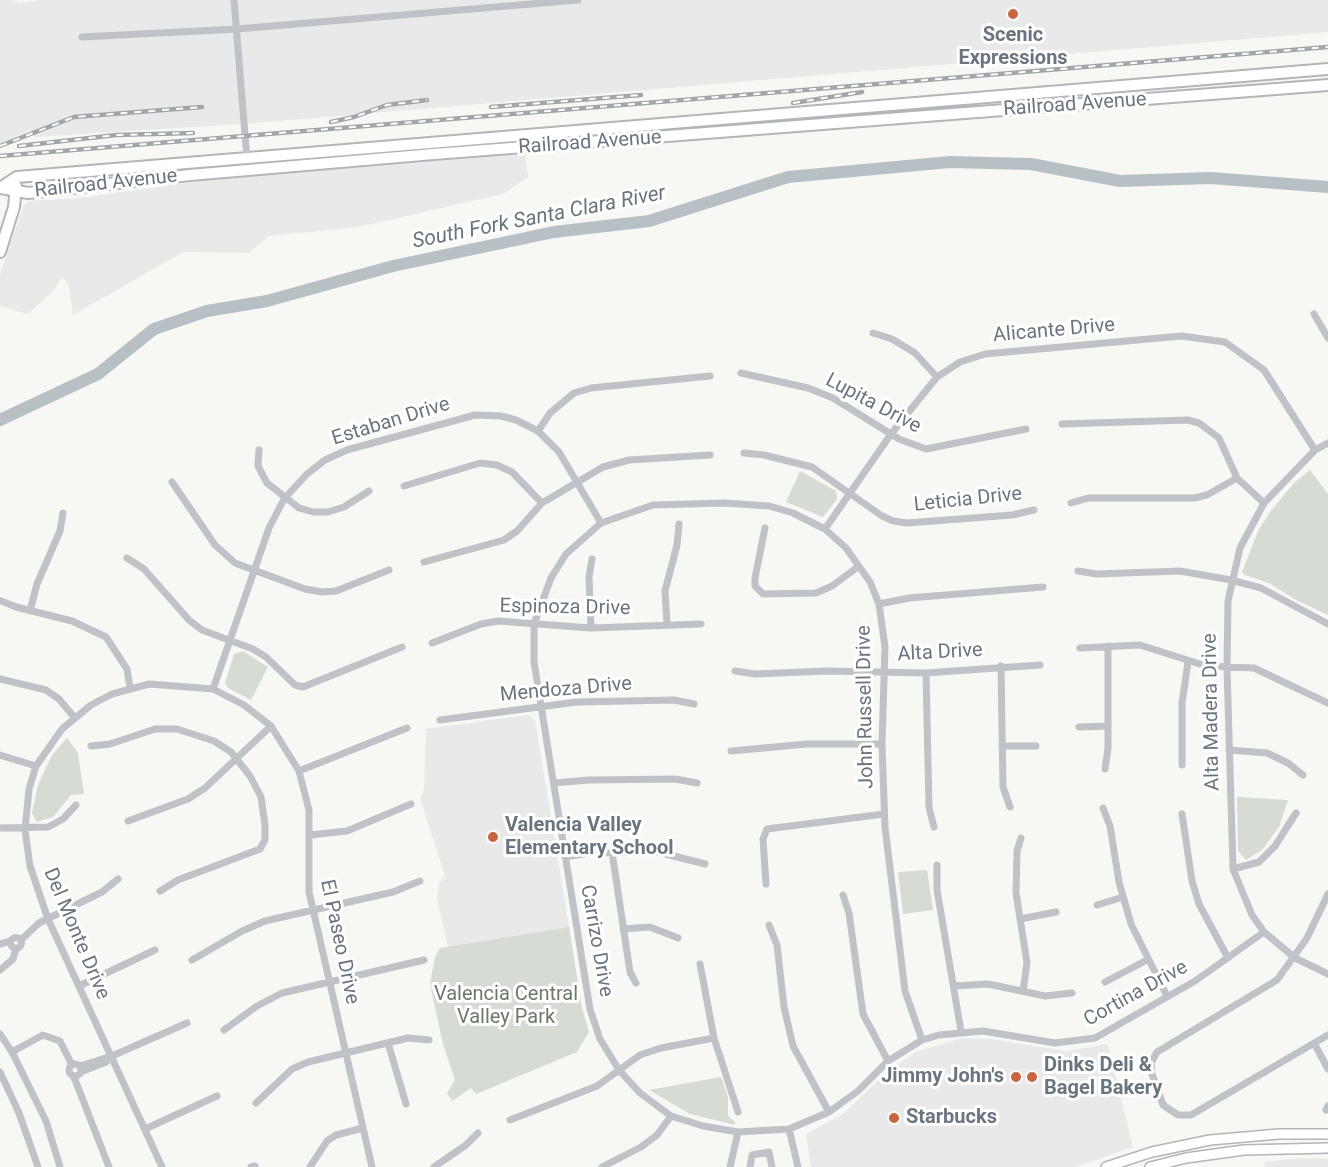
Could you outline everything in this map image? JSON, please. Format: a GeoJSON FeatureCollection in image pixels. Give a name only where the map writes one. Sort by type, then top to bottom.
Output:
{"type":"FeatureCollection","features":[{"type":"Feature","properties":{"kind":"main road","name":"Railroad Avenue"},"geometry":{"type":"LineString","coordinates":[[0,188],[17,177],[1328,69]]}},
{"type":"Feature","properties":{"kind":"main road","name":"Railroad Avenue"},"geometry":{"type":"LineString","coordinates":[[0,188],[28,193],[190,175],[1328,85]]}},
{"type":"Feature","properties":{"kind":"main road"},"geometry":{"type":"LineString","coordinates":[[572,144],[576,139],[584,136],[621,133],[633,125]]}},
{"type":"Feature","properties":{"kind":"main road"},"geometry":{"type":"LineString","coordinates":[[0,252],[17,177]]}},
{"type":"Feature","properties":{"kind":"main road"},"geometry":{"type":"LineString","coordinates":[[0,188],[0,193]]}},
{"type":"Feature","properties":{"kind":"main road"},"geometry":{"type":"LineString","coordinates":[[1106,1167],[1152,1152],[1210,1140],[1279,1134],[1328,1134]]}},
{"type":"Feature","properties":{"kind":"main road"},"geometry":{"type":"LineString","coordinates":[[1150,1167],[1186,1158],[1244,1150],[1328,1148]]}},
{"type":"Feature","properties":{"kind":"street"},"geometry":{"type":"LineString","coordinates":[[234,0],[247,159]]}},
{"type":"Feature","properties":{"kind":"street"},"geometry":{"type":"LineString","coordinates":[[82,37],[237,29],[578,0]]}},
{"type":"Feature","properties":{"kind":"street"},"geometry":{"type":"LineString","coordinates":[[1314,314],[1328,338]]}},
{"type":"Feature","properties":{"kind":"street"},"geometry":{"type":"LineString","coordinates":[[873,333],[892,339],[915,353],[937,377]]}},
{"type":"Feature","properties":{"kind":"street","name":"Alicante Drive"},"geometry":{"type":"LineString","coordinates":[[825,529],[891,434],[937,377],[960,362],[985,354],[1181,336],[1225,342],[1264,370],[1315,450]]}},
{"type":"Feature","properties":{"kind":"street","name":"Lupita Drive"},"geometry":{"type":"LineString","coordinates":[[741,373],[808,388],[833,398],[914,447],[926,449],[1026,429]]}},
{"type":"Feature","properties":{"kind":"street"},"geometry":{"type":"LineString","coordinates":[[538,430],[550,413],[574,393],[602,386],[710,376]]}},
{"type":"Feature","properties":{"kind":"street","name":"Estaban Drive"},"geometry":{"type":"LineString","coordinates":[[213,689],[232,640],[269,528],[284,499],[307,474],[326,460],[347,450],[457,419],[486,415],[516,420],[538,430],[559,452],[601,523]]}},
{"type":"Feature","properties":{"kind":"street"},"geometry":{"type":"LineString","coordinates":[[1062,424],[1188,420],[1199,423],[1219,438],[1237,478],[1264,502]]}},
{"type":"Feature","properties":{"kind":"street","name":"Alta Madera Drive"},"geometry":{"type":"LineString","coordinates":[[1328,443],[1315,450],[1264,502],[1240,548],[1231,580],[1227,668],[1233,869],[1252,915],[1264,932],[1295,958],[1328,974]]}},
{"type":"Feature","properties":{"kind":"street"},"geometry":{"type":"LineString","coordinates":[[259,450],[258,466],[267,483],[284,499],[306,510],[328,512],[344,507],[369,491]]}},
{"type":"Feature","properties":{"kind":"street","name":"Leticia Drive"},"geometry":{"type":"LineString","coordinates":[[744,453],[764,454],[812,467],[882,516],[907,523],[1012,515],[1034,510]]}},
{"type":"Feature","properties":{"kind":"street"},"geometry":{"type":"LineString","coordinates":[[424,562],[504,540],[516,531],[542,503],[603,467],[629,460],[710,455]]}},
{"type":"Feature","properties":{"kind":"street"},"geometry":{"type":"LineString","coordinates":[[404,486],[480,463],[496,465],[512,472],[542,503]]}},
{"type":"Feature","properties":{"kind":"street"},"geometry":{"type":"LineString","coordinates":[[1071,503],[1088,498],[1194,498],[1207,495],[1237,478]]}},
{"type":"Feature","properties":{"kind":"street"},"geometry":{"type":"LineString","coordinates":[[172,482],[215,545],[235,563],[254,571],[305,589],[322,592],[336,591],[389,570]]}},
{"type":"Feature","properties":{"kind":"street","name":"John Russell Drive"},"geometry":{"type":"LineString","coordinates":[[653,505],[724,503],[769,506],[793,513],[825,529],[846,548],[859,566],[879,604],[885,647],[882,744],[884,814],[905,992],[922,1041]]}},
{"type":"Feature","properties":{"kind":"street","name":"Carrizo Drive"},"geometry":{"type":"LineString","coordinates":[[653,505],[601,523],[584,537],[561,562],[541,600],[534,624],[533,651],[540,706],[590,1009],[600,1039],[619,1070],[640,1093],[671,1116],[704,1126],[738,1132],[789,1129]]}},
{"type":"Feature","properties":{"kind":"street"},"geometry":{"type":"LineString","coordinates":[[30,611],[37,584],[60,531],[63,513]]}},
{"type":"Feature","properties":{"kind":"street"},"geometry":{"type":"LineString","coordinates":[[667,624],[665,591],[677,545],[679,524]]}},
{"type":"Feature","properties":{"kind":"street"},"geometry":{"type":"LineString","coordinates":[[765,528],[755,578],[755,586],[764,594],[816,593],[832,586],[859,566]]}},
{"type":"Feature","properties":{"kind":"street"},"geometry":{"type":"LineString","coordinates":[[128,558],[144,569],[189,620],[202,630],[232,640],[266,657],[296,685],[303,687],[402,648]]}},
{"type":"Feature","properties":{"kind":"street"},"geometry":{"type":"LineString","coordinates":[[591,628],[589,577],[592,559]]}},
{"type":"Feature","properties":{"kind":"street"},"geometry":{"type":"LineString","coordinates":[[1078,571],[1097,574],[1180,571],[1231,580],[1261,588],[1328,624]]}},
{"type":"Feature","properties":{"kind":"street"},"geometry":{"type":"LineString","coordinates":[[879,604],[909,598],[1043,586]]}},
{"type":"Feature","properties":{"kind":"street"},"geometry":{"type":"LineString","coordinates":[[1,601],[72,621],[106,638],[127,669],[130,688]]}},
{"type":"Feature","properties":{"kind":"street","name":"Espinoza Drive"},"geometry":{"type":"LineString","coordinates":[[432,643],[481,624],[498,621],[591,628],[701,624]]}},
{"type":"Feature","properties":{"kind":"street"},"geometry":{"type":"LineString","coordinates":[[1080,648],[1140,645],[1188,662],[1227,668],[1254,668],[1328,703]]}},
{"type":"Feature","properties":{"kind":"street"},"geometry":{"type":"LineString","coordinates":[[1105,769],[1108,726],[1108,646]]}},
{"type":"Feature","properties":{"kind":"street"},"geometry":{"type":"LineString","coordinates":[[1182,765],[1183,696],[1188,662]]}},
{"type":"Feature","properties":{"kind":"street","name":"Alta Drive"},"geometry":{"type":"LineString","coordinates":[[735,670],[755,674],[926,673],[1040,665]]}},
{"type":"Feature","properties":{"kind":"street"},"geometry":{"type":"LineString","coordinates":[[1001,666],[1003,787],[1010,807]]}},
{"type":"Feature","properties":{"kind":"street"},"geometry":{"type":"LineString","coordinates":[[926,673],[929,807],[934,827]]}},
{"type":"Feature","properties":{"kind":"street"},"geometry":{"type":"LineString","coordinates":[[0,679],[45,690],[60,699],[74,717]]}},
{"type":"Feature","properties":{"kind":"street","name":"Del Monte Drive"},"geometry":{"type":"LineString","coordinates":[[162,1167],[79,986],[45,921],[30,866],[25,830],[29,789],[36,766],[52,741],[74,717],[91,705],[130,688],[149,684],[213,689]]}},
{"type":"Feature","properties":{"kind":"street","name":"El Paseo Drive"},"geometry":{"type":"LineString","coordinates":[[213,689],[244,705],[271,726],[299,771],[306,789],[310,835],[308,881],[313,912],[372,1167]]}},
{"type":"Feature","properties":{"kind":"street","name":"Mendoza Drive"},"geometry":{"type":"LineString","coordinates":[[440,720],[611,699],[674,700],[694,704]]}},
{"type":"Feature","properties":{"kind":"street"},"geometry":{"type":"LineString","coordinates":[[128,821],[188,799],[205,788],[238,760],[271,726]]}},
{"type":"Feature","properties":{"kind":"street"},"geometry":{"type":"LineString","coordinates":[[1079,726],[1108,726]]}},
{"type":"Feature","properties":{"kind":"street"},"geometry":{"type":"LineString","coordinates":[[299,771],[407,728]]}},
{"type":"Feature","properties":{"kind":"street"},"geometry":{"type":"LineString","coordinates":[[91,746],[110,744],[154,729],[177,729],[214,741],[238,760],[261,797],[265,840],[260,849],[178,880],[160,891]]}},
{"type":"Feature","properties":{"kind":"street"},"geometry":{"type":"LineString","coordinates":[[731,751],[807,744],[882,744]]}},
{"type":"Feature","properties":{"kind":"street"},"geometry":{"type":"LineString","coordinates":[[1002,746],[1036,746]]}},
{"type":"Feature","properties":{"kind":"street"},"geometry":{"type":"LineString","coordinates":[[1229,750],[1267,753],[1303,775]]}},
{"type":"Feature","properties":{"kind":"street"},"geometry":{"type":"LineString","coordinates":[[0,755],[36,766]]}},
{"type":"Feature","properties":{"kind":"street"},"geometry":{"type":"LineString","coordinates":[[554,783],[582,780],[664,779],[697,783]]}},
{"type":"Feature","properties":{"kind":"street"},"geometry":{"type":"LineString","coordinates":[[310,835],[347,831],[411,804]]}},
{"type":"Feature","properties":{"kind":"street"},"geometry":{"type":"LineString","coordinates":[[0,828],[25,830],[48,827],[63,819],[76,805]]}},
{"type":"Feature","properties":{"kind":"street"},"geometry":{"type":"LineString","coordinates":[[1103,808],[1110,826],[1131,924],[1167,996]]}},
{"type":"Feature","properties":{"kind":"street"},"geometry":{"type":"LineString","coordinates":[[1233,869],[1259,862],[1275,846],[1296,813]]}},
{"type":"Feature","properties":{"kind":"street"},"geometry":{"type":"LineString","coordinates":[[766,884],[763,839],[767,829],[884,814]]}},
{"type":"Feature","properties":{"kind":"street"},"geometry":{"type":"LineString","coordinates":[[1182,814],[1192,881],[1199,904],[1228,958]]}},
{"type":"Feature","properties":{"kind":"street"},"geometry":{"type":"LineString","coordinates":[[1021,838],[1017,851],[1016,893],[1027,963],[1023,991]]}},
{"type":"Feature","properties":{"kind":"street"},"geometry":{"type":"LineString","coordinates":[[565,857],[612,852],[658,852],[705,864]]}},
{"type":"Feature","properties":{"kind":"street"},"geometry":{"type":"LineString","coordinates":[[612,852],[630,972],[636,982]]}},
{"type":"Feature","properties":{"kind":"street"},"geometry":{"type":"LineString","coordinates":[[938,865],[937,890],[961,1031]]}},
{"type":"Feature","properties":{"kind":"street"},"geometry":{"type":"LineString","coordinates":[[0,970],[13,959],[16,948],[21,945],[21,940],[31,931],[34,932],[45,921],[102,892],[118,879]]}},
{"type":"Feature","properties":{"kind":"street"},"geometry":{"type":"LineString","coordinates":[[192,960],[242,931],[265,921],[313,912],[393,892],[420,881]]}},
{"type":"Feature","properties":{"kind":"street"},"geometry":{"type":"LineString","coordinates":[[1328,894],[1295,958],[1269,987],[1157,1052],[1151,1063],[1162,1105],[1169,1111],[1191,1115],[1328,1035]]}},
{"type":"Feature","properties":{"kind":"street"},"geometry":{"type":"LineString","coordinates":[[843,895],[849,913],[863,1014],[888,1061]]}},
{"type":"Feature","properties":{"kind":"street"},"geometry":{"type":"LineString","coordinates":[[1097,904],[1124,897]]}},
{"type":"Feature","properties":{"kind":"street"},"geometry":{"type":"LineString","coordinates":[[1020,919],[1056,912]]}},
{"type":"Feature","properties":{"kind":"street"},"geometry":{"type":"LineString","coordinates":[[770,925],[777,945],[784,1007],[793,1046],[829,1112]]}},
{"type":"Feature","properties":{"kind":"street"},"geometry":{"type":"LineString","coordinates":[[623,929],[650,927],[678,938]]}},
{"type":"Feature","properties":{"kind":"street","name":"Cortina Drive"},"geometry":{"type":"LineString","coordinates":[[789,1129],[829,1112],[858,1090],[888,1061],[922,1041],[961,1031],[995,1032],[1055,1043],[1083,1041],[1101,1035],[1228,958],[1264,932]]}},
{"type":"Feature","properties":{"kind":"street"},"geometry":{"type":"LineString","coordinates":[[0,933],[5,942],[16,948]]}},
{"type":"Feature","properties":{"kind":"street"},"geometry":{"type":"LineString","coordinates":[[5,942],[17,937],[21,940]]}},
{"type":"Feature","properties":{"kind":"street"},"geometry":{"type":"LineString","coordinates":[[79,986],[155,950]]}},
{"type":"Feature","properties":{"kind":"street"},"geometry":{"type":"LineString","coordinates":[[224,1030],[257,1006],[282,993],[424,960]]}},
{"type":"Feature","properties":{"kind":"street"},"geometry":{"type":"LineString","coordinates":[[1105,982],[1147,960]]}},
{"type":"Feature","properties":{"kind":"street"},"geometry":{"type":"LineString","coordinates":[[700,964],[714,1038],[738,1112]]}},
{"type":"Feature","properties":{"kind":"street"},"geometry":{"type":"LineString","coordinates":[[954,986],[973,983],[1045,996],[1072,993]]}},
{"type":"Feature","properties":{"kind":"street"},"geometry":{"type":"LineString","coordinates":[[72,1065],[69,1072],[79,1072],[187,1023]]}},
{"type":"Feature","properties":{"kind":"street"},"geometry":{"type":"LineString","coordinates":[[0,1034],[12,1052],[46,1121],[60,1167]]}},
{"type":"Feature","properties":{"kind":"street"},"geometry":{"type":"LineString","coordinates":[[12,1052],[43,1035],[60,1041],[72,1065],[79,1072],[109,1167]]}},
{"type":"Feature","properties":{"kind":"street"},"geometry":{"type":"LineString","coordinates":[[256,1103],[292,1069],[308,1062],[408,1038],[429,1040]]}},
{"type":"Feature","properties":{"kind":"street"},"geometry":{"type":"LineString","coordinates":[[510,1119],[597,1086],[640,1055],[661,1047],[714,1038]]}},
{"type":"Feature","properties":{"kind":"street"},"geometry":{"type":"LineString","coordinates":[[388,1043],[406,1104]]}},
{"type":"Feature","properties":{"kind":"street"},"geometry":{"type":"LineString","coordinates":[[1314,1043],[1328,1069]]}},
{"type":"Feature","properties":{"kind":"street"},"geometry":{"type":"LineString","coordinates":[[0,1072],[19,1113],[38,1167]]}},
{"type":"Feature","properties":{"kind":"street"},"geometry":{"type":"LineString","coordinates":[[145,1129],[217,1096]]}},
{"type":"Feature","properties":{"kind":"street"},"geometry":{"type":"LineString","coordinates":[[602,1167],[641,1147],[657,1135],[671,1116]]}},
{"type":"Feature","properties":{"kind":"street"},"geometry":{"type":"LineString","coordinates":[[310,1167],[327,1141],[336,1135],[363,1128]]}},
{"type":"Feature","properties":{"kind":"street"},"geometry":{"type":"LineString","coordinates":[[789,1129],[798,1167]]}},
{"type":"Feature","properties":{"kind":"street"},"geometry":{"type":"LineString","coordinates":[[730,1167],[738,1132]]}},
{"type":"Feature","properties":{"kind":"street"},"geometry":{"type":"LineString","coordinates":[[434,1167],[466,1145],[478,1133]]}},
{"type":"Feature","properties":{"kind":"street"},"geometry":{"type":"LineString","coordinates":[[750,1167],[752,1155],[769,1152],[772,1167]]}},
{"type":"Feature","properties":{"kind":"shaded area"},"geometry":{"type":"Polygon","coordinates":[[[0,0],[13,0],[19,3],[42,0],[1328,0],[1328,32],[255,123],[35,137],[31,130],[0,143],[0,0]]]}},
{"type":"Feature","properties":{"kind":"shaded area"},"geometry":{"type":"Polygon","coordinates":[[[525,154],[528,177],[503,194],[358,227],[269,236],[249,253],[183,252],[73,315],[69,285],[62,277],[54,290],[28,314],[0,306],[0,275],[23,207],[28,201],[81,198],[207,180],[525,154]]]}},
{"type":"Feature","properties":{"kind":"shaded area","name":"Valencia Valley Elementary School"},"geometry":{"type":"Polygon","coordinates":[[[528,715],[535,720],[569,927],[448,947],[437,899],[439,883],[445,876],[420,798],[424,790],[426,729],[528,715]]]}},
{"type":"Feature","properties":{"kind":"shaded area"},"geometry":{"type":"Polygon","coordinates":[[[962,1038],[991,1039],[1066,1051],[1108,1044],[1133,1147],[1076,1167],[811,1167],[806,1134],[843,1114],[887,1072],[916,1052],[962,1038]]]}},
{"type":"Feature","properties":{"kind":"shaded area"},"geometry":{"type":"Polygon","coordinates":[[[1298,1158],[1328,1159],[1328,1167],[1265,1167],[1264,1162],[1298,1158]]]}},
{"type":"Feature","properties":{"kind":"green space"},"geometry":{"type":"Polygon","coordinates":[[[1310,470],[1328,494],[1328,615],[1296,600],[1269,583],[1242,572],[1259,529],[1270,512],[1294,483],[1310,470]]]}},
{"type":"Feature","properties":{"kind":"green space"},"geometry":{"type":"Polygon","coordinates":[[[800,471],[836,491],[837,499],[823,517],[786,502],[800,471]]]}},
{"type":"Feature","properties":{"kind":"green space"},"geometry":{"type":"Polygon","coordinates":[[[243,651],[268,667],[251,700],[228,688],[225,683],[234,654],[243,651]]]}},
{"type":"Feature","properties":{"kind":"green space"},"geometry":{"type":"Polygon","coordinates":[[[67,738],[78,753],[84,794],[71,795],[53,817],[37,822],[32,813],[38,785],[52,755],[67,738]]]}},
{"type":"Feature","properties":{"kind":"green space"},"geometry":{"type":"Polygon","coordinates":[[[1237,797],[1288,800],[1279,827],[1262,850],[1246,860],[1238,851],[1237,797]]]}},
{"type":"Feature","properties":{"kind":"green space"},"geometry":{"type":"Polygon","coordinates":[[[927,870],[933,910],[903,914],[898,872],[927,870]]]}},
{"type":"Feature","properties":{"kind":"green space","name":"Valencia Central Valley Park"},"geometry":{"type":"Polygon","coordinates":[[[569,927],[582,1008],[589,1032],[577,1052],[476,1094],[471,1088],[452,1101],[447,1093],[455,1080],[443,1044],[430,984],[435,957],[440,948],[569,927]]]}},
{"type":"Feature","properties":{"kind":"green space"},"geometry":{"type":"Polygon","coordinates":[[[721,1077],[728,1097],[728,1116],[735,1122],[735,1125],[690,1114],[649,1090],[721,1077]]]}},
{"type":"Feature","properties":{"kind":"waterway","name":"South Fork Santa Clara River"},"geometry":{"type":"LineString","coordinates":[[0,420],[98,374],[154,329],[207,311],[267,301],[393,266],[554,232],[649,221],[788,177],[950,162],[1031,164],[1120,181],[1211,178],[1328,187]]}},
{"type":"Feature","properties":{"kind":"railway"},"geometry":{"type":"LineString","coordinates":[[0,156],[1328,47]]}},
{"type":"Feature","properties":{"kind":"railway"},"geometry":{"type":"LineString","coordinates":[[793,103],[862,92]]}},
{"type":"Feature","properties":{"kind":"railway"},"geometry":{"type":"LineString","coordinates":[[491,107],[641,95]]}},
{"type":"Feature","properties":{"kind":"railway"},"geometry":{"type":"LineString","coordinates":[[331,122],[354,117],[387,105],[427,100]]}},
{"type":"Feature","properties":{"kind":"railway"},"geometry":{"type":"LineString","coordinates":[[0,146],[74,117],[202,107]]}},
{"type":"Feature","properties":{"kind":"railway"},"geometry":{"type":"LineString","coordinates":[[19,146],[116,135],[193,133]]}},
{"type":"Feature","properties":{"kind":"place","name":"Scenic Expressions"},"geometry":{"type":"Point","coordinates":[1013,14]}},
{"type":"Feature","properties":{"kind":"place","name":"Valencia Valley Elementary School"},"geometry":{"type":"Point","coordinates":[493,837]}},
{"type":"Feature","properties":{"kind":"place","name":"Jimmy John's"},"geometry":{"type":"Point","coordinates":[1016,1077]}},
{"type":"Feature","properties":{"kind":"place","name":"Dinks Deli & Bagel Bakery"},"geometry":{"type":"Point","coordinates":[1032,1077]}},
{"type":"Feature","properties":{"kind":"place","name":"Starbucks"},"geometry":{"type":"Point","coordinates":[894,1118]}}]}
